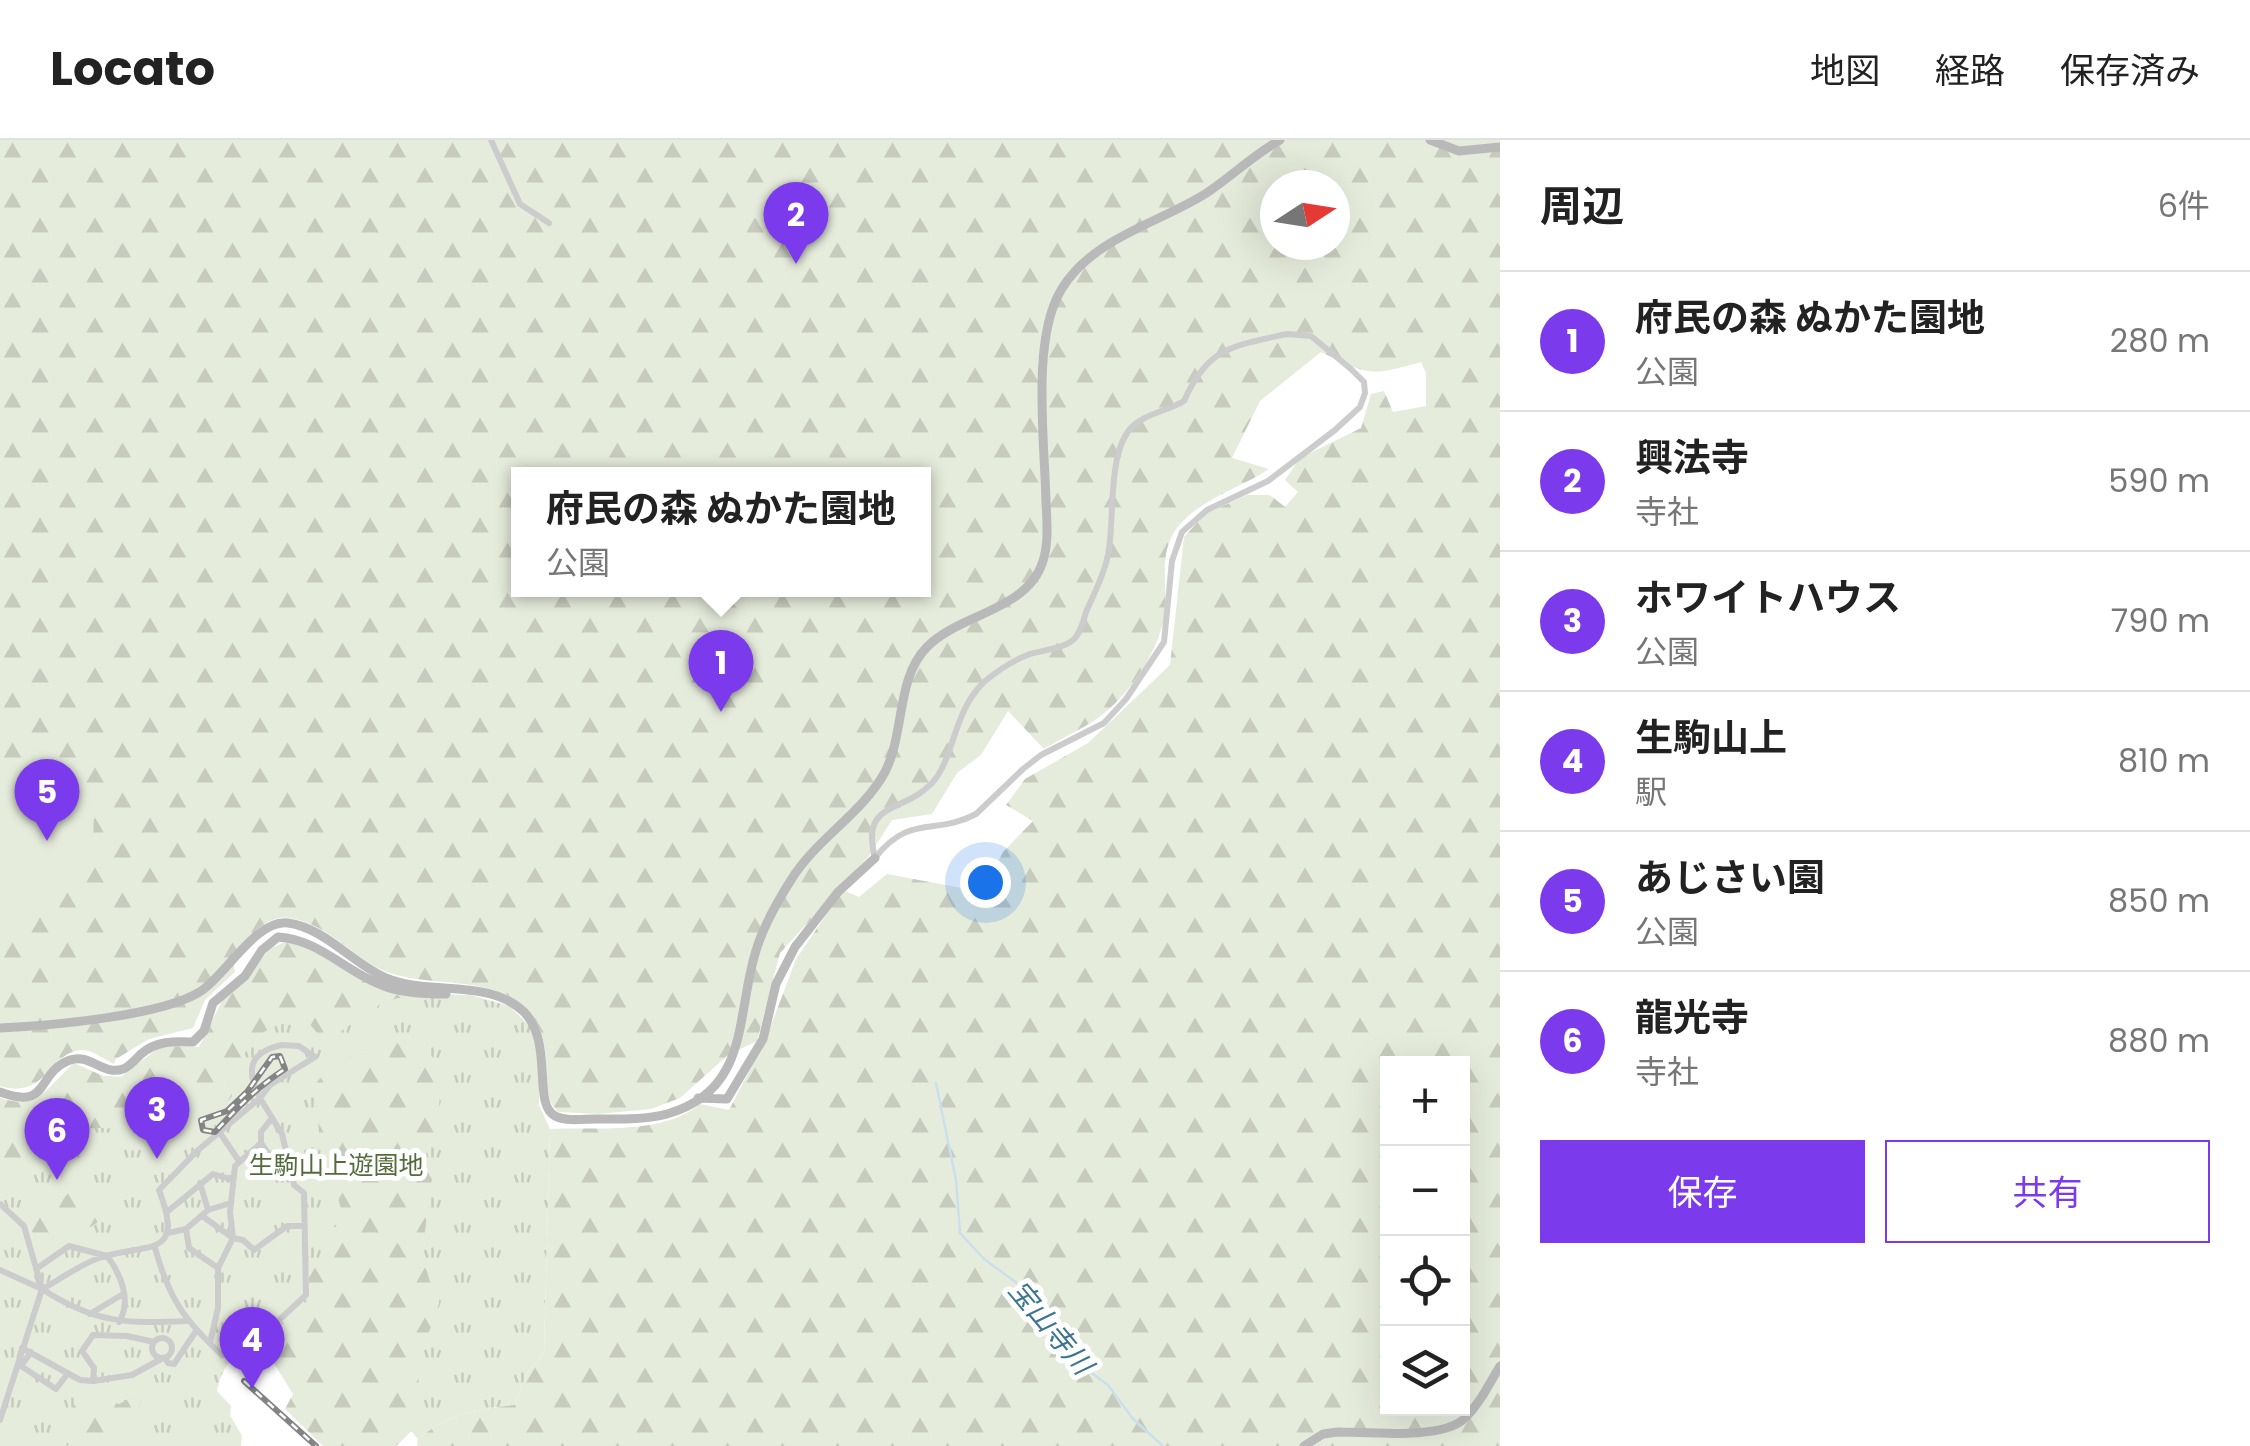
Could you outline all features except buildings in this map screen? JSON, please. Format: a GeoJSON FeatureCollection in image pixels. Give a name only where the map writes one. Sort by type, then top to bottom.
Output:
{"type":"FeatureCollection","features":[{"type":"Feature","properties":{"kind":"street"},"geometry":{"type":"LineString","coordinates":[[491,140],[520,204],[550,222]]}},
{"type":"Feature","properties":{"kind":"street"},"geometry":{"type":"LineString","coordinates":[[0,1028],[49,1026],[178,1001],[200,993],[269,926],[286,922],[308,930],[390,980],[504,999],[527,1014],[542,1044],[544,1104],[556,1117],[654,1117],[672,1113],[698,1098],[728,1068],[739,1044],[756,950],[792,878],[806,858],[876,788],[888,766],[897,744],[909,676],[917,658],[943,634],[1027,587],[1041,566],[1046,522],[1043,351],[1048,318],[1059,292],[1100,249],[1205,194],[1280,140]]}},
{"type":"Feature","properties":{"kind":"street"},"geometry":{"type":"LineString","coordinates":[[1430,140],[1459,151],[1500,147]]}},
{"type":"Feature","properties":{"kind":"street"},"geometry":{"type":"LineString","coordinates":[[698,1098],[726,1100],[764,1039],[770,999],[795,947],[838,892],[875,858],[890,840],[907,830],[966,820],[1041,755],[1104,723],[1126,699],[1164,642],[1172,562],[1182,532],[1208,510],[1268,481],[1335,430],[1360,407],[1364,382],[1310,336],[1287,334],[1223,352],[1196,374],[1184,402],[1128,430],[1113,484],[1112,537],[1106,568],[1080,630],[1073,640],[1028,655],[982,684],[960,716],[940,771],[930,785],[877,818],[869,836],[875,858]]}},
{"type":"Feature","properties":{"kind":"street"},"geometry":{"type":"LineString","coordinates":[[0,1092],[20,1100],[32,1097],[68,1060],[85,1058],[107,1070],[124,1069],[149,1048],[163,1042],[193,1042],[204,1031],[213,1003],[244,976],[262,950],[278,937],[299,938],[382,986],[431,994],[453,991]]}},
{"type":"Feature","properties":{"kind":"street"},"geometry":{"type":"LineString","coordinates":[[42,1290],[84,1264],[155,1248],[170,1222],[159,1190],[260,1098],[270,1085],[314,1057],[299,1046],[270,1048],[259,1054],[250,1079],[260,1098],[282,1134],[294,1186],[304,1192],[306,1295],[248,1349],[222,1354],[187,1321],[166,1289],[155,1248]]}},
{"type":"Feature","properties":{"kind":"street"},"geometry":{"type":"LineString","coordinates":[[272,1118],[261,1132],[261,1143],[268,1153],[288,1158]]}},
{"type":"Feature","properties":{"kind":"street"},"geometry":{"type":"LineString","coordinates":[[220,1134],[239,1162]]}},
{"type":"Feature","properties":{"kind":"street"},"geometry":{"type":"LineString","coordinates":[[210,1344],[218,1308],[218,1268],[233,1238],[235,1166],[261,1143]]}},
{"type":"Feature","properties":{"kind":"street"},"geometry":{"type":"LineString","coordinates":[[167,1212],[213,1174],[233,1180]]}},
{"type":"Feature","properties":{"kind":"street"},"geometry":{"type":"LineString","coordinates":[[200,1183],[205,1213],[233,1238],[243,1240],[254,1250],[287,1226],[305,1226]]}},
{"type":"Feature","properties":{"kind":"street"},"geometry":{"type":"LineString","coordinates":[[166,1233],[186,1229],[205,1213],[232,1203]]}},
{"type":"Feature","properties":{"kind":"street"},"geometry":{"type":"LineString","coordinates":[[0,1204],[24,1226],[42,1290],[0,1420]]}},
{"type":"Feature","properties":{"kind":"street"},"geometry":{"type":"LineString","coordinates":[[186,1229],[190,1248],[218,1268]]}},
{"type":"Feature","properties":{"kind":"street"},"geometry":{"type":"LineString","coordinates":[[36,1269],[69,1246],[106,1256],[117,1269],[123,1294],[124,1314],[119,1322]]}},
{"type":"Feature","properties":{"kind":"street"},"geometry":{"type":"LineString","coordinates":[[0,1270],[90,1314],[119,1322],[187,1321]]}},
{"type":"Feature","properties":{"kind":"street"},"geometry":{"type":"LineString","coordinates":[[90,1314],[123,1294]]}},
{"type":"Feature","properties":{"kind":"street"},"geometry":{"type":"LineString","coordinates":[[154,1342],[152,1351],[174,1364],[196,1330]]}},
{"type":"Feature","properties":{"kind":"street"},"geometry":{"type":"LineString","coordinates":[[22,1348],[80,1380],[93,1382],[132,1375],[172,1351],[171,1344],[163,1338],[154,1342],[127,1336],[93,1336],[82,1351],[94,1368],[93,1382]]}},
{"type":"Feature","properties":{"kind":"street"},"geometry":{"type":"LineString","coordinates":[[31,1352],[21,1366],[56,1388],[68,1373]]}},
{"type":"Feature","properties":{"kind":"street"},"geometry":{"type":"LineString","coordinates":[[1304,1446],[1323,1434],[1338,1432],[1446,1430],[1462,1422],[1475,1407],[1500,1366]]}},
{"type":"Feature","properties":{"kind":"green space"},"geometry":{"type":"Polygon","coordinates":[[[0,140],[1500,140],[1500,1446],[417,1446],[418,1439],[451,1419],[514,1405],[529,1370],[544,1353],[550,1129],[649,1125],[685,1114],[700,1104],[729,1110],[766,1039],[796,959],[843,890],[859,897],[887,874],[983,892],[1003,852],[1033,821],[1006,805],[1025,779],[1088,743],[1170,665],[1184,537],[1205,514],[1247,495],[1270,495],[1285,507],[1298,492],[1285,480],[1300,458],[1361,428],[1371,394],[1384,391],[1393,412],[1426,406],[1426,373],[1421,362],[1370,371],[1321,352],[1260,401],[1232,458],[1269,469],[1203,505],[1175,532],[1166,556],[1163,623],[1153,650],[1129,688],[1098,718],[1044,749],[1008,711],[981,755],[957,773],[932,814],[892,820],[869,856],[780,953],[757,1041],[728,1055],[680,1098],[651,1109],[599,1114],[558,1112],[548,1092],[542,1034],[524,1006],[494,990],[390,973],[331,935],[289,918],[272,920],[232,954],[235,972],[205,1000],[193,1028],[149,1039],[114,1064],[88,1051],[73,1052],[28,1086],[0,1086],[0,140]]]}},
{"type":"Feature","properties":{"kind":"green space"},"geometry":{"type":"Polygon","coordinates":[[[0,763],[60,779],[94,812],[92,871],[77,888],[20,913],[0,909],[0,763]]]}},
{"type":"Feature","properties":{"kind":"green space"},"geometry":{"type":"Polygon","coordinates":[[[285,942],[302,945],[369,984],[402,997],[382,1003],[331,1038],[317,1033],[309,1023],[292,1022],[269,1029],[247,1049],[229,1081],[232,1096],[224,1104],[195,1119],[184,1117],[149,1147],[130,1151],[116,1129],[86,1129],[58,1136],[40,1145],[33,1163],[0,1188],[0,1098],[24,1102],[33,1099],[74,1063],[103,1076],[121,1077],[161,1046],[199,1047],[224,997],[248,979],[269,949],[285,942]]]}},
{"type":"Feature","properties":{"kind":"green space","name":"生駒山上遊園地"},"geometry":{"type":"Polygon","coordinates":[[[269,949],[317,953],[369,984],[393,993],[471,995],[509,1006],[530,1026],[540,1054],[539,1105],[550,1129],[544,1353],[529,1370],[514,1405],[463,1414],[418,1439],[358,1376],[242,1354],[228,1364],[217,1391],[231,1406],[230,1415],[242,1436],[241,1446],[0,1446],[0,1098],[24,1102],[33,1099],[74,1063],[103,1076],[121,1077],[161,1046],[199,1047],[269,949]]]}},
{"type":"Feature","properties":{"kind":"green space"},"geometry":{"type":"Polygon","coordinates":[[[413,1031],[441,1065],[438,1131],[429,1139],[426,1157],[433,1171],[422,1254],[430,1282],[439,1286],[439,1303],[427,1338],[418,1341],[419,1424],[396,1446],[323,1446],[285,1409],[293,1394],[262,1344],[309,1299],[309,1276],[322,1253],[319,1248],[343,1217],[338,1198],[322,1169],[315,1084],[348,1059],[413,1031]]]}},
{"type":"Feature","properties":{"kind":"green space"},"geometry":{"type":"Polygon","coordinates":[[[76,1185],[98,1222],[72,1239],[51,1231],[37,1241],[20,1208],[34,1195],[61,1200],[76,1185]]]}},
{"type":"Feature","properties":{"kind":"green space"},"geometry":{"type":"Polygon","coordinates":[[[86,1387],[119,1404],[139,1394],[135,1417],[120,1437],[60,1446],[57,1419],[72,1409],[77,1392],[86,1387]]]}},
{"type":"Feature","properties":{"kind":"waterway","name":"宝山寺川"},"geometry":{"type":"LineString","coordinates":[[936,1083],[956,1180],[960,1233],[984,1259],[1021,1286],[1078,1363],[1108,1385],[1133,1419],[1163,1446]]}},
{"type":"Feature","properties":{"kind":"railway"},"geometry":{"type":"LineString","coordinates":[[280,1056],[285,1069],[248,1098],[215,1132],[203,1130],[201,1120],[227,1111],[247,1092],[272,1057],[280,1056]]}},
{"type":"Feature","properties":{"kind":"railway"},"geometry":{"type":"LineString","coordinates":[[244,1381],[316,1446]]}},
{"type":"Feature","properties":{"kind":"place","name":"興法寺"},"geometry":{"type":"Point","coordinates":[796,264]}},
{"type":"Feature","properties":{"kind":"place","name":"府民の森 ぬかた園地"},"geometry":{"type":"Point","coordinates":[721,712]}},
{"type":"Feature","properties":{"kind":"place","name":"あじさい園"},"geometry":{"type":"Point","coordinates":[47,841]}},
{"type":"Feature","properties":{"kind":"place","name":"ホワイトハウス"},"geometry":{"type":"Point","coordinates":[157,1159]}},
{"type":"Feature","properties":{"kind":"place","name":"龍光寺"},"geometry":{"type":"Point","coordinates":[57,1180]}},
{"type":"Feature","properties":{"kind":"place","name":"生駒山上"},"geometry":{"type":"Point","coordinates":[252,1389]}}]}
